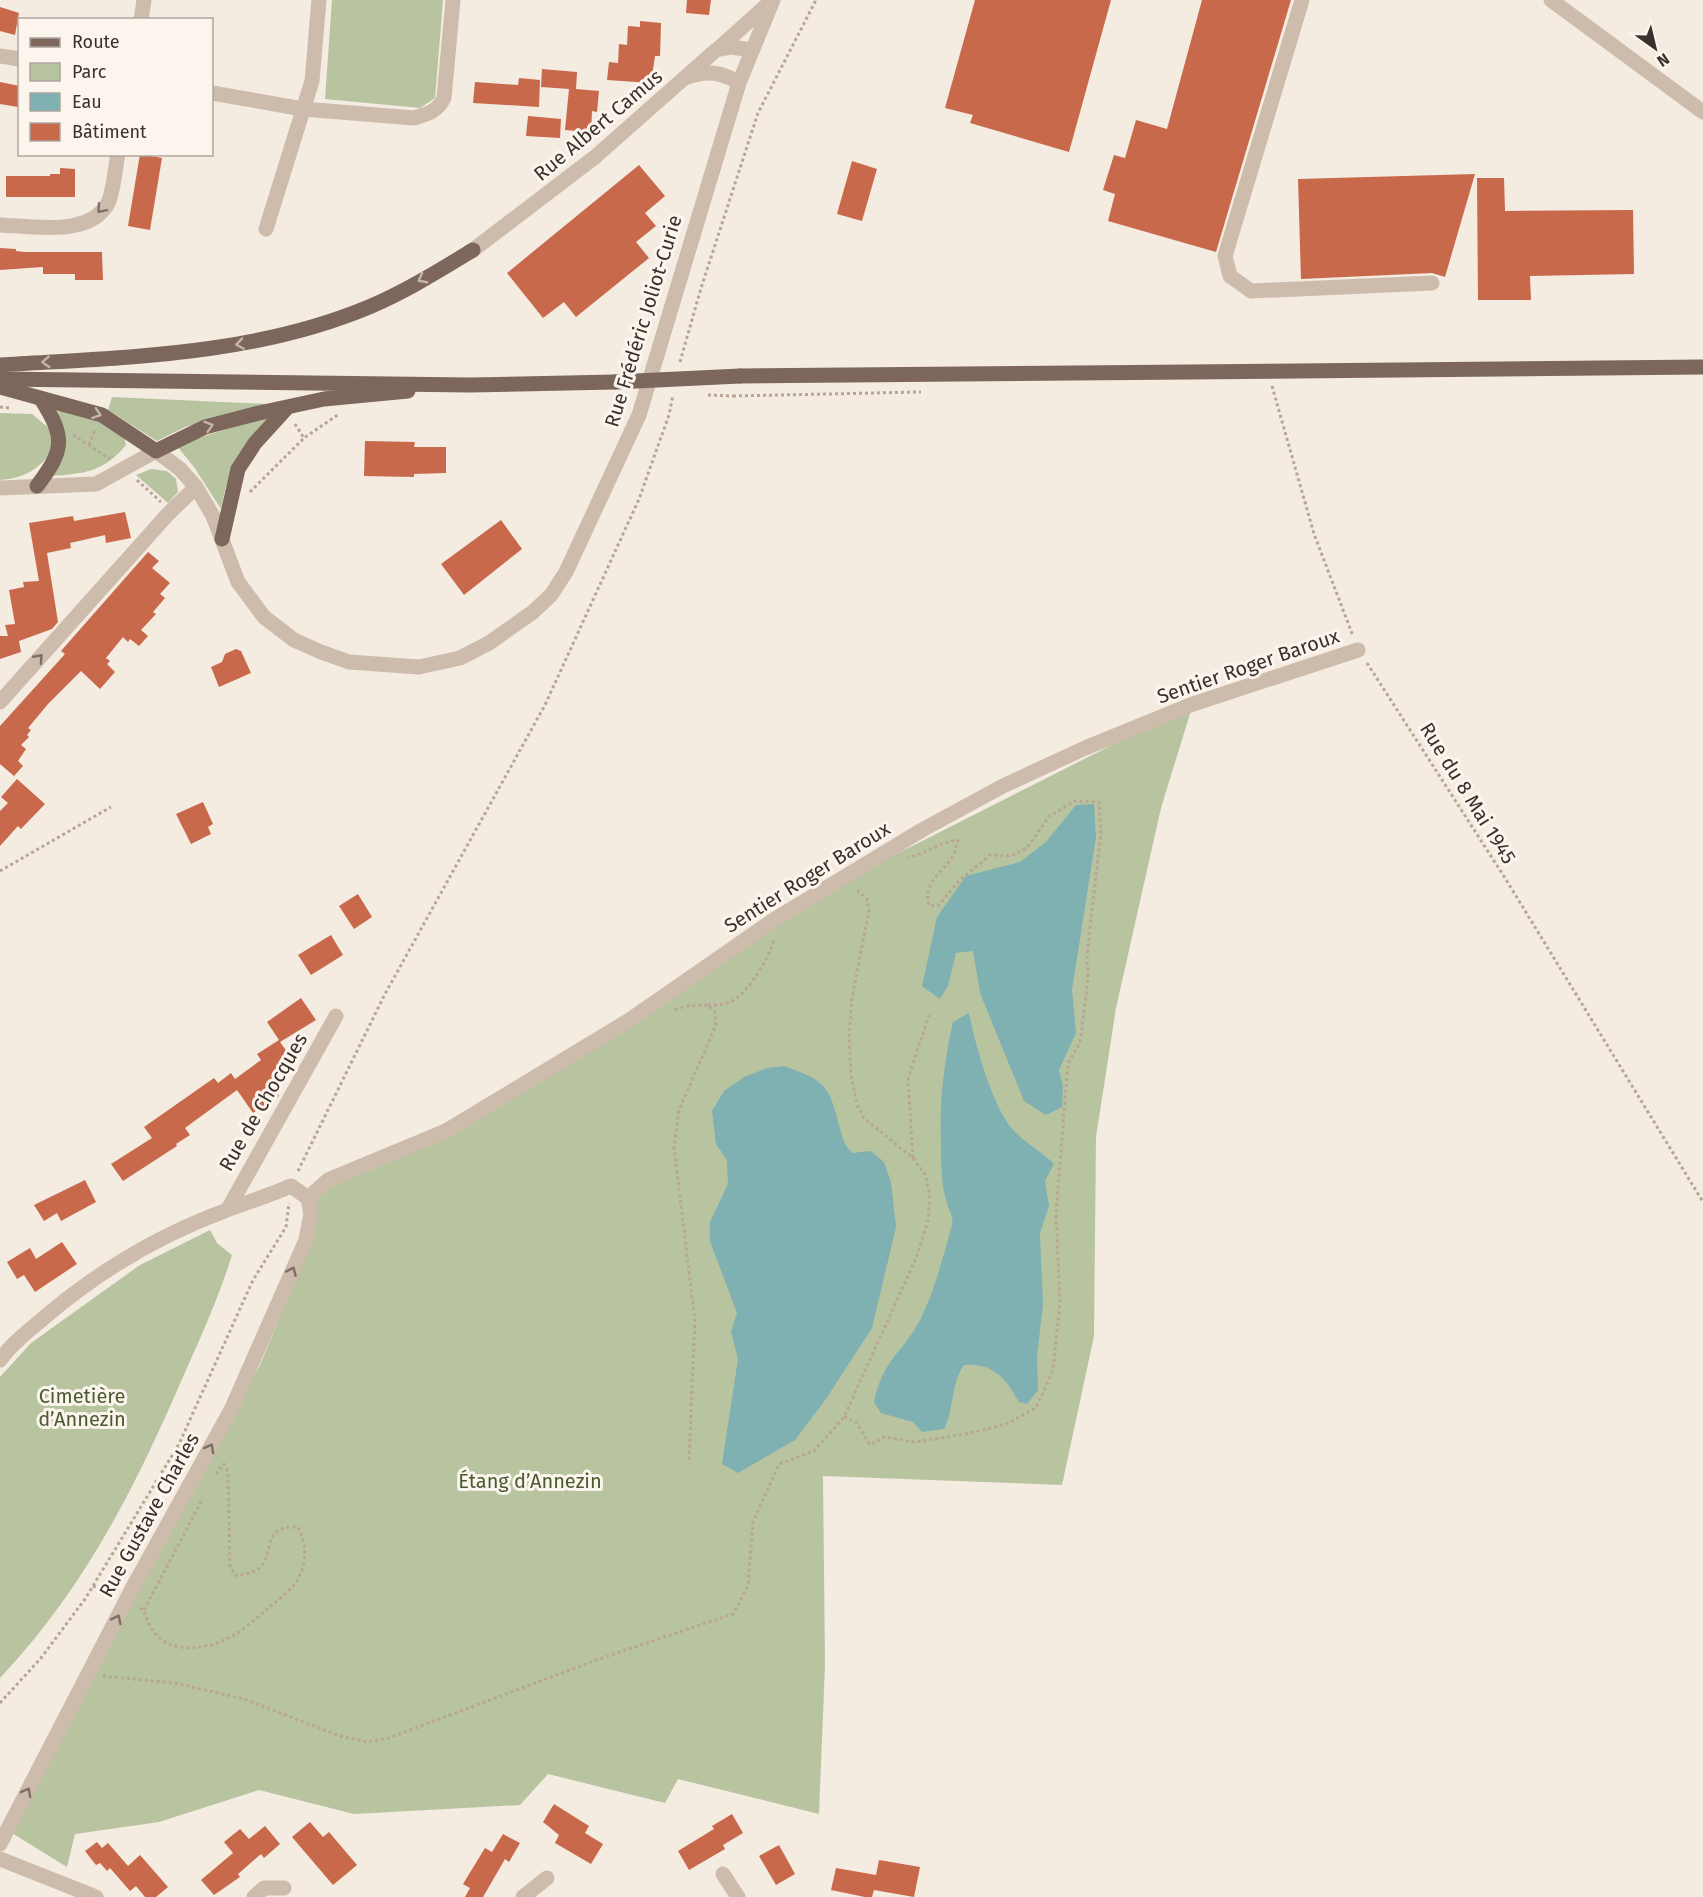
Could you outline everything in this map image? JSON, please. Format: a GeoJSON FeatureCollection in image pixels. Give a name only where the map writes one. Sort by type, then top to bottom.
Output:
{"type":"FeatureCollection","features":[{"type":"Feature","properties":{"kind":"main road"},"geometry":{"type":"LineString","coordinates":[[0,365],[172,355],[257,341],[313,327],[370,307],[473,250]]}},
{"type":"Feature","properties":{"kind":"main road"},"geometry":{"type":"LineString","coordinates":[[0,379],[470,385],[615,382],[740,376],[1268,373],[1703,367]]}},
{"type":"Feature","properties":{"kind":"main road"},"geometry":{"type":"LineString","coordinates":[[0,387],[102,415],[156,451],[205,427],[324,399],[470,385]]}},
{"type":"Feature","properties":{"kind":"main road"},"geometry":{"type":"LineString","coordinates":[[37,486],[58,454],[56,425],[41,399]]}},
{"type":"Feature","properties":{"kind":"main road"},"geometry":{"type":"LineString","coordinates":[[222,539],[238,469],[255,443],[286,409]]}},
{"type":"Feature","properties":{"kind":"street"},"geometry":{"type":"LineString","coordinates":[[141,18],[144,0]]}},
{"type":"Feature","properties":{"kind":"street"},"geometry":{"type":"LineString","coordinates":[[266,229],[312,81],[319,0]]}},
{"type":"Feature","properties":{"kind":"street"},"geometry":{"type":"LineString","coordinates":[[213,93],[303,109],[414,118],[431,113],[440,106],[444,98],[453,0]]}},
{"type":"Feature","properties":{"kind":"street","name":"Rue Albert Camus"},"geometry":{"type":"LineString","coordinates":[[473,250],[566,181],[751,22],[773,0]]}},
{"type":"Feature","properties":{"kind":"street","name":"Rue Frédéric Joliot-Curie"},"geometry":{"type":"LineString","coordinates":[[156,451],[180,469],[196,487],[222,539],[238,582],[264,617],[294,639],[349,662],[419,667],[460,658],[489,643],[533,612],[551,595],[566,572],[585,536],[639,415],[739,83],[773,0]]}},
{"type":"Feature","properties":{"kind":"street"},"geometry":{"type":"LineString","coordinates":[[1302,0],[1226,256],[1230,276],[1251,291],[1432,283]]}},
{"type":"Feature","properties":{"kind":"street"},"geometry":{"type":"LineString","coordinates":[[1551,0],[1703,112]]}},
{"type":"Feature","properties":{"kind":"street"},"geometry":{"type":"LineString","coordinates":[[716,50],[732,47],[752,50]]}},
{"type":"Feature","properties":{"kind":"street"},"geometry":{"type":"LineString","coordinates":[[0,56],[18,59]]}},
{"type":"Feature","properties":{"kind":"street"},"geometry":{"type":"LineString","coordinates":[[688,76],[702,72],[717,73],[739,83]]}},
{"type":"Feature","properties":{"kind":"street"},"geometry":{"type":"LineString","coordinates":[[0,225],[71,226],[97,216],[108,201],[118,156]]}},
{"type":"Feature","properties":{"kind":"street"},"geometry":{"type":"LineString","coordinates":[[0,488],[96,484],[156,451]]}},
{"type":"Feature","properties":{"kind":"street"},"geometry":{"type":"LineString","coordinates":[[0,702],[168,514],[196,487]]}},
{"type":"Feature","properties":{"kind":"street","name":"Sentier Roger Baroux"},"geometry":{"type":"LineString","coordinates":[[308,1198],[328,1180],[446,1131],[631,1019],[772,921],[839,883],[905,841],[1003,786],[1085,748],[1193,704],[1358,650]]}},
{"type":"Feature","properties":{"kind":"street","name":"Rue de Chocques"},"geometry":{"type":"LineString","coordinates":[[228,1209],[336,1017]]}},
{"type":"Feature","properties":{"kind":"street"},"geometry":{"type":"LineString","coordinates":[[0,1360],[11,1345],[82,1285],[139,1252],[228,1209],[248,1204],[291,1186],[308,1198]]}},
{"type":"Feature","properties":{"kind":"street","name":"Rue Gustave Charles"},"geometry":{"type":"LineString","coordinates":[[0,1844],[126,1601],[231,1410],[306,1240],[311,1214],[308,1198]]}},
{"type":"Feature","properties":{"kind":"street"},"geometry":{"type":"LineString","coordinates":[[0,1859],[96,1897]]}},
{"type":"Feature","properties":{"kind":"street"},"geometry":{"type":"LineString","coordinates":[[723,1874],[738,1897]]}},
{"type":"Feature","properties":{"kind":"street"},"geometry":{"type":"LineString","coordinates":[[523,1897],[548,1878]]}},
{"type":"Feature","properties":{"kind":"street"},"geometry":{"type":"LineString","coordinates":[[254,1897],[264,1888],[284,1888]]}},
{"type":"Feature","properties":{"kind":"path"},"geometry":{"type":"LineString","coordinates":[[682,353],[758,113],[816,0]]}},
{"type":"Feature","properties":{"kind":"path","name":"Rue du 8 Mai 1945"},"geometry":{"type":"LineString","coordinates":[[1268,373],[1314,534],[1358,650],[1505,878],[1703,1202]]}},
{"type":"Feature","properties":{"kind":"path"},"geometry":{"type":"LineString","coordinates":[[0,1703],[41,1658],[93,1586],[179,1444],[253,1280],[286,1227],[291,1186],[385,994],[545,705],[639,499],[669,415]]}},
{"type":"Feature","properties":{"kind":"path"},"geometry":{"type":"LineString","coordinates":[[246,498],[254,486],[304,438]]}},
{"type":"Feature","properties":{"kind":"path"},"geometry":{"type":"LineString","coordinates":[[844,1417],[856,1422],[870,1445],[884,1437],[914,1442],[966,1434],[1006,1424],[1036,1408],[1053,1370],[1060,1304],[1056,1213],[1068,1062],[1080,1043],[1088,980],[1087,955],[1101,831],[1100,802],[1075,801],[1049,816],[1027,848],[1011,856],[990,855],[959,881],[939,904],[929,906],[926,896],[934,876],[953,857],[958,840],[943,842],[926,853],[904,860],[905,841]]}},
{"type":"Feature","properties":{"kind":"path"},"geometry":{"type":"LineString","coordinates":[[0,871],[111,807]]}},
{"type":"Feature","properties":{"kind":"path"},"geometry":{"type":"LineString","coordinates":[[87,1679],[108,1675],[175,1683],[244,1699],[340,1736],[367,1742],[389,1738],[598,1659],[733,1614],[748,1586],[753,1522],[779,1464],[814,1451],[844,1417],[916,1258],[928,1221],[930,1195],[925,1174],[913,1158],[864,1118],[857,1106],[851,1074],[849,1036],[852,998],[869,910],[862,892],[839,883]]}},
{"type":"Feature","properties":{"kind":"path"},"geometry":{"type":"LineString","coordinates":[[670,1012],[686,1005],[724,1004],[736,999],[761,968],[775,934],[772,921]]}},
{"type":"Feature","properties":{"kind":"path"},"geometry":{"type":"LineString","coordinates":[[689,1460],[695,1321],[674,1148],[679,1110],[716,1025],[715,1012],[708,1005]]}},
{"type":"Feature","properties":{"kind":"path"},"geometry":{"type":"LineString","coordinates":[[913,1158],[908,1079],[929,1015]]}},
{"type":"Feature","properties":{"kind":"path"},"geometry":{"type":"LineString","coordinates":[[93,1586],[144,1610],[154,1634],[164,1644],[197,1646],[219,1642],[235,1634],[290,1590],[300,1576],[305,1556],[305,1540],[298,1527],[288,1526],[275,1533],[268,1544],[263,1564],[251,1573],[237,1576],[230,1567],[228,1472],[224,1464],[214,1476]]}},
{"type":"Feature","properties":{"kind":"path"},"geometry":{"type":"LineString","coordinates":[[144,1610],[204,1497]]}},
{"type":"Feature","properties":{"kind":"green space"},"geometry":{"type":"Polygon","coordinates":[[[332,0],[443,0],[435,98],[420,108],[325,99],[332,0]]]}},
{"type":"Feature","properties":{"kind":"green space"},"geometry":{"type":"Polygon","coordinates":[[[112,397],[268,404],[185,427],[157,441],[108,410],[112,397]]]}},
{"type":"Feature","properties":{"kind":"green space"},"geometry":{"type":"Polygon","coordinates":[[[57,410],[96,417],[123,433],[126,445],[109,461],[92,470],[50,476],[61,460],[64,444],[63,428],[57,410]]]}},
{"type":"Feature","properties":{"kind":"green space"},"geometry":{"type":"Polygon","coordinates":[[[0,413],[32,414],[50,429],[52,451],[30,472],[0,480],[0,413]]]}},
{"type":"Feature","properties":{"kind":"green space"},"geometry":{"type":"Polygon","coordinates":[[[271,415],[252,436],[238,458],[227,482],[221,509],[194,467],[176,445],[271,415]]]}},
{"type":"Feature","properties":{"kind":"green space"},"geometry":{"type":"Polygon","coordinates":[[[151,469],[167,471],[176,479],[178,492],[168,503],[136,475],[151,469]]]}},
{"type":"Feature","properties":{"kind":"green space","name":"Étang d’Annezin"},"geometry":{"type":"Polygon","coordinates":[[[1193,704],[1161,808],[1116,1008],[1096,1137],[1094,1336],[1062,1485],[823,1476],[825,1665],[819,1814],[678,1779],[665,1803],[548,1774],[520,1805],[354,1814],[259,1790],[159,1822],[75,1834],[67,1867],[7,1830],[260,1365],[314,1235],[311,1195],[446,1131],[839,883],[1193,704]]]}},
{"type":"Feature","properties":{"kind":"green space","name":"Cimetière d’Annezin"},"geometry":{"type":"Polygon","coordinates":[[[210,1230],[217,1243],[232,1255],[207,1321],[143,1465],[103,1540],[80,1576],[56,1611],[0,1678],[0,1377],[31,1343],[140,1265],[210,1230]]]}},
{"type":"Feature","properties":{"kind":"water"},"geometry":{"type":"Polygon","coordinates":[[[1094,804],[1096,837],[1072,990],[1076,1033],[1059,1070],[1063,1086],[1062,1107],[1046,1115],[1024,1101],[980,993],[973,951],[956,953],[948,986],[940,999],[922,986],[937,917],[966,876],[1020,862],[1046,842],[1076,805],[1094,804]]]}},
{"type":"Feature","properties":{"kind":"water"},"geometry":{"type":"Polygon","coordinates":[[[969,1013],[980,1058],[999,1108],[1015,1132],[1054,1164],[1045,1181],[1049,1206],[1040,1233],[1043,1304],[1037,1357],[1038,1390],[1027,1404],[1019,1402],[997,1373],[983,1366],[964,1365],[957,1380],[944,1429],[922,1432],[913,1422],[881,1413],[874,1402],[882,1376],[913,1332],[925,1309],[952,1225],[942,1174],[942,1098],[953,1022],[969,1013]]]}},
{"type":"Feature","properties":{"kind":"water"},"geometry":{"type":"Polygon","coordinates":[[[784,1066],[809,1076],[824,1087],[833,1103],[844,1142],[852,1153],[871,1151],[884,1162],[891,1182],[896,1227],[872,1328],[826,1399],[795,1440],[738,1473],[722,1464],[738,1359],[731,1332],[737,1313],[710,1241],[710,1222],[728,1184],[727,1160],[716,1144],[712,1111],[724,1091],[744,1077],[767,1068],[784,1066]]]}},
{"type":"Feature","properties":{"kind":"building"},"geometry":{"type":"Polygon","coordinates":[[[687,0],[711,0],[709,15],[686,13],[687,0]]]}},
{"type":"Feature","properties":{"kind":"building"},"geometry":{"type":"Polygon","coordinates":[[[975,0],[1111,0],[1069,152],[970,123],[973,115],[945,108],[975,0]]]}},
{"type":"Feature","properties":{"kind":"building"},"geometry":{"type":"Polygon","coordinates":[[[1202,0],[1291,0],[1216,252],[1108,221],[1115,194],[1103,190],[1114,155],[1125,158],[1136,120],[1167,129],[1202,0]]]}},
{"type":"Feature","properties":{"kind":"building"},"geometry":{"type":"Polygon","coordinates":[[[0,7],[19,13],[15,35],[0,31],[0,7]]]}},
{"type":"Feature","properties":{"kind":"building"},"geometry":{"type":"Polygon","coordinates":[[[640,21],[661,23],[660,56],[655,56],[651,83],[607,80],[609,62],[618,63],[619,44],[627,45],[628,26],[640,27],[640,21]]]}},
{"type":"Feature","properties":{"kind":"building"},"geometry":{"type":"Polygon","coordinates":[[[542,69],[577,72],[576,89],[599,91],[597,112],[592,111],[591,132],[565,130],[569,89],[541,87],[542,69]]]}},
{"type":"Feature","properties":{"kind":"building"},"geometry":{"type":"Polygon","coordinates":[[[519,78],[540,80],[539,107],[473,103],[475,82],[518,85],[519,78]]]}},
{"type":"Feature","properties":{"kind":"building"},"geometry":{"type":"Polygon","coordinates":[[[0,82],[18,86],[18,107],[0,104],[0,82]]]}},
{"type":"Feature","properties":{"kind":"building"},"geometry":{"type":"Polygon","coordinates":[[[528,116],[561,119],[560,138],[526,136],[528,116]]]}},
{"type":"Feature","properties":{"kind":"building"},"geometry":{"type":"Polygon","coordinates":[[[140,156],[162,158],[150,230],[128,226],[140,156]]]}},
{"type":"Feature","properties":{"kind":"building"},"geometry":{"type":"Polygon","coordinates":[[[852,161],[877,169],[862,221],[837,214],[852,161]]]}},
{"type":"Feature","properties":{"kind":"building"},"geometry":{"type":"Polygon","coordinates":[[[639,165],[665,196],[645,213],[656,226],[636,242],[649,258],[576,317],[564,302],[543,318],[507,273],[639,165]]]}},
{"type":"Feature","properties":{"kind":"building"},"geometry":{"type":"Polygon","coordinates":[[[60,168],[75,169],[75,197],[6,197],[6,176],[50,176],[50,174],[60,174],[60,168]]]}},
{"type":"Feature","properties":{"kind":"building"},"geometry":{"type":"Polygon","coordinates":[[[1475,174],[1445,277],[1432,273],[1301,279],[1298,179],[1475,174]]]}},
{"type":"Feature","properties":{"kind":"building"},"geometry":{"type":"Polygon","coordinates":[[[1477,178],[1504,178],[1505,211],[1633,210],[1634,274],[1530,276],[1531,300],[1478,300],[1477,178]]]}},
{"type":"Feature","properties":{"kind":"building"},"geometry":{"type":"Polygon","coordinates":[[[0,248],[25,252],[102,252],[103,280],[75,280],[75,274],[43,274],[43,267],[0,270],[0,248]]]}},
{"type":"Feature","properties":{"kind":"building"},"geometry":{"type":"Polygon","coordinates":[[[365,441],[415,442],[414,447],[446,447],[446,473],[414,474],[414,477],[364,476],[365,441]]]}},
{"type":"Feature","properties":{"kind":"building"},"geometry":{"type":"Polygon","coordinates":[[[125,512],[131,538],[106,543],[105,535],[70,543],[71,548],[47,553],[58,622],[52,629],[19,641],[21,652],[0,659],[0,636],[8,636],[5,625],[15,624],[9,590],[24,587],[23,582],[39,581],[29,523],[73,516],[74,521],[125,512]]]}},
{"type":"Feature","properties":{"kind":"building"},"geometry":{"type":"Polygon","coordinates":[[[501,520],[522,549],[464,595],[441,564],[501,520]]]}},
{"type":"Feature","properties":{"kind":"building"},"geometry":{"type":"Polygon","coordinates":[[[148,552],[159,561],[152,568],[170,583],[160,594],[165,598],[153,612],[156,614],[141,630],[148,636],[139,646],[130,639],[128,642],[123,637],[106,658],[110,661],[107,664],[115,672],[100,689],[81,671],[48,704],[28,728],[31,730],[27,735],[29,737],[21,745],[26,749],[18,761],[23,766],[14,776],[0,764],[0,726],[65,654],[61,651],[148,552]]]}},
{"type":"Feature","properties":{"kind":"building"},"geometry":{"type":"Polygon","coordinates":[[[236,649],[241,651],[251,673],[219,687],[211,667],[222,662],[225,654],[236,649]]]}},
{"type":"Feature","properties":{"kind":"building"},"geometry":{"type":"Polygon","coordinates":[[[17,779],[45,804],[21,829],[18,826],[0,846],[0,811],[8,803],[1,797],[17,779]]]}},
{"type":"Feature","properties":{"kind":"building"},"geometry":{"type":"Polygon","coordinates":[[[203,802],[213,824],[208,827],[211,834],[191,844],[176,814],[203,802]]]}},
{"type":"Feature","properties":{"kind":"building"},"geometry":{"type":"Polygon","coordinates":[[[358,894],[372,917],[354,929],[339,906],[358,894]]]}},
{"type":"Feature","properties":{"kind":"building"},"geometry":{"type":"Polygon","coordinates":[[[331,935],[343,955],[311,975],[298,955],[331,935]]]}},
{"type":"Feature","properties":{"kind":"building"},"geometry":{"type":"Polygon","coordinates":[[[301,998],[316,1020],[280,1042],[295,1063],[268,1081],[279,1096],[253,1113],[237,1090],[185,1128],[190,1135],[176,1144],[177,1146],[123,1181],[111,1164],[152,1138],[144,1127],[214,1078],[218,1083],[231,1073],[235,1079],[261,1060],[257,1054],[279,1040],[267,1022],[301,998]]]}},
{"type":"Feature","properties":{"kind":"building"},"geometry":{"type":"Polygon","coordinates":[[[85,1180],[96,1202],[61,1221],[57,1213],[44,1221],[34,1205],[85,1180]]]}},
{"type":"Feature","properties":{"kind":"building"},"geometry":{"type":"Polygon","coordinates":[[[62,1242],[77,1264],[35,1292],[24,1275],[17,1279],[7,1262],[30,1248],[36,1259],[62,1242]]]}},
{"type":"Feature","properties":{"kind":"building"},"geometry":{"type":"Polygon","coordinates":[[[554,1804],[589,1826],[585,1833],[603,1844],[591,1864],[555,1843],[559,1835],[543,1822],[554,1804]]]}},
{"type":"Feature","properties":{"kind":"building"},"geometry":{"type":"Polygon","coordinates":[[[732,1814],[743,1833],[723,1845],[725,1849],[689,1870],[678,1851],[714,1829],[712,1826],[732,1814]]]}},
{"type":"Feature","properties":{"kind":"building"},"geometry":{"type":"Polygon","coordinates":[[[310,1822],[323,1837],[329,1832],[357,1865],[333,1885],[292,1837],[310,1822]]]}},
{"type":"Feature","properties":{"kind":"building"},"geometry":{"type":"Polygon","coordinates":[[[265,1826],[280,1844],[264,1858],[261,1854],[238,1874],[240,1877],[214,1895],[201,1880],[233,1853],[224,1842],[240,1829],[249,1839],[265,1826]]]}},
{"type":"Feature","properties":{"kind":"building"},"geometry":{"type":"Polygon","coordinates":[[[503,1834],[520,1843],[509,1862],[505,1859],[483,1897],[465,1897],[470,1888],[463,1884],[485,1848],[492,1852],[503,1834]]]}},
{"type":"Feature","properties":{"kind":"building"},"geometry":{"type":"Polygon","coordinates":[[[97,1842],[102,1848],[108,1843],[128,1866],[140,1855],[168,1887],[156,1897],[145,1897],[136,1886],[130,1891],[110,1868],[107,1871],[100,1863],[96,1865],[85,1851],[97,1842]]]}},
{"type":"Feature","properties":{"kind":"building"},"geometry":{"type":"Polygon","coordinates":[[[779,1845],[795,1874],[776,1885],[759,1856],[779,1845]]]}},
{"type":"Feature","properties":{"kind":"building"},"geometry":{"type":"Polygon","coordinates":[[[879,1860],[920,1867],[914,1897],[874,1890],[872,1897],[865,1897],[831,1890],[836,1868],[876,1875],[879,1860]]]}}]}
